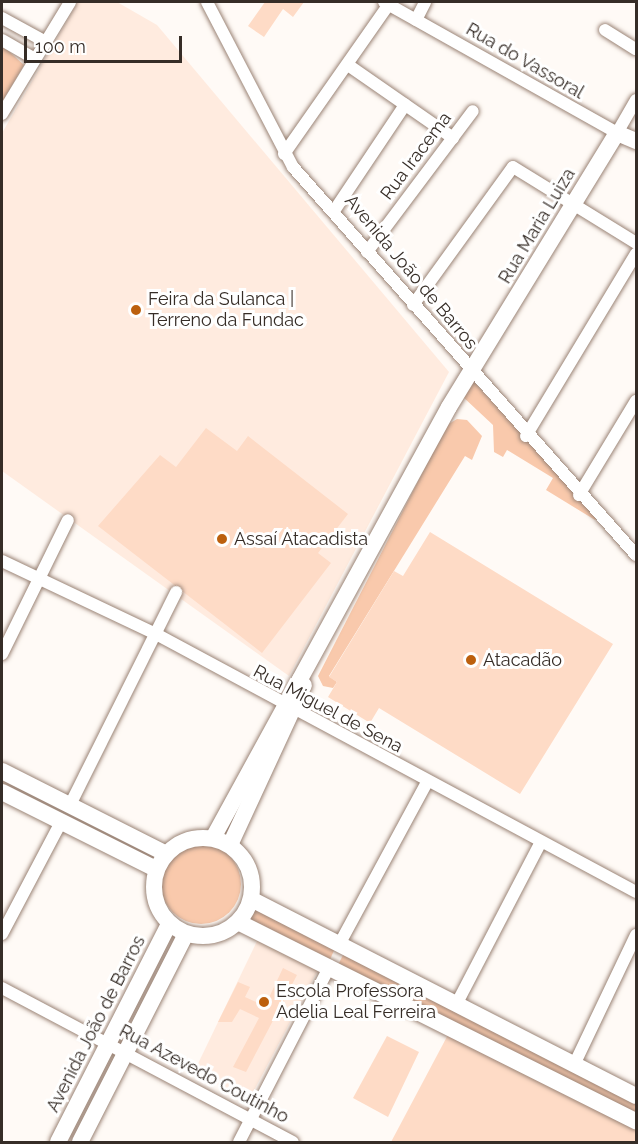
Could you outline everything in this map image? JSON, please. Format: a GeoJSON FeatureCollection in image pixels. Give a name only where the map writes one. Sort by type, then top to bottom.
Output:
{"type":"FeatureCollection","features":[{"type":"Feature","properties":{"kind":"street"},"geometry":{"type":"LineString","coordinates":[[2,114],[70,2]]}},
{"type":"Feature","properties":{"kind":"street","name":"Avenida João de Barros"},"geometry":{"type":"LineString","coordinates":[[207,2],[284,154],[471,372],[289,709],[213,838]]}},
{"type":"Feature","properties":{"kind":"street"},"geometry":{"type":"LineString","coordinates":[[416,20],[425,2]]}},
{"type":"Feature","properties":{"kind":"street"},"geometry":{"type":"LineString","coordinates":[[284,154],[348,65],[387,3]]}},
{"type":"Feature","properties":{"kind":"street","name":"Rua do Vassoral"},"geometry":{"type":"LineString","coordinates":[[387,3],[617,133]]}},
{"type":"Feature","properties":{"kind":"street"},"geometry":{"type":"LineString","coordinates":[[2,18],[46,42]]}},
{"type":"Feature","properties":{"kind":"street"},"geometry":{"type":"LineString","coordinates":[[605,30],[636,49]]}},
{"type":"Feature","properties":{"kind":"street"},"geometry":{"type":"LineString","coordinates":[[2,40],[35,59]]}},
{"type":"Feature","properties":{"kind":"street"},"geometry":{"type":"LineString","coordinates":[[348,65],[453,138]]}},
{"type":"Feature","properties":{"kind":"street","name":"Rua Maria Luiza"},"geometry":{"type":"LineString","coordinates":[[471,372],[636,100]]}},
{"type":"Feature","properties":{"kind":"street"},"geometry":{"type":"LineString","coordinates":[[334,211],[405,105]]}},
{"type":"Feature","properties":{"kind":"street","name":"Rua Iracema"},"geometry":{"type":"LineString","coordinates":[[367,252],[473,111]]}},
{"type":"Feature","properties":{"kind":"street"},"geometry":{"type":"LineString","coordinates":[[617,133],[636,141]]}},
{"type":"Feature","properties":{"kind":"street"},"geometry":{"type":"LineString","coordinates":[[413,305],[513,167],[636,243]]}},
{"type":"Feature","properties":{"kind":"street"},"geometry":{"type":"LineString","coordinates":[[526,436],[636,254]]}},
{"type":"Feature","properties":{"kind":"street"},"geometry":{"type":"LineString","coordinates":[[471,372],[579,495],[636,554]]}},
{"type":"Feature","properties":{"kind":"street"},"geometry":{"type":"LineString","coordinates":[[579,495],[636,401]]}},
{"type":"Feature","properties":{"kind":"street"},"geometry":{"type":"LineString","coordinates":[[2,654],[68,520]]}},
{"type":"Feature","properties":{"kind":"street","name":"Rua Miguel de Sena"},"geometry":{"type":"LineString","coordinates":[[2,561],[156,634],[289,709],[636,892]]}},
{"type":"Feature","properties":{"kind":"street"},"geometry":{"type":"LineString","coordinates":[[70,805],[176,592]]}},
{"type":"Feature","properties":{"kind":"street","name":"Avenida João de Barros"},"geometry":{"type":"LineString","coordinates":[[230,845],[289,709]]}},
{"type":"Feature","properties":{"kind":"street"},"geometry":{"type":"LineString","coordinates":[[2,771],[166,854]]}},
{"type":"Feature","properties":{"kind":"street"},"geometry":{"type":"LineString","coordinates":[[340,943],[427,782]]}},
{"type":"Feature","properties":{"kind":"street"},"geometry":{"type":"LineString","coordinates":[[2,792],[156,869]]}},
{"type":"Feature","properties":{"kind":"street"},"geometry":{"type":"LineString","coordinates":[[2,934],[61,822]]}},
{"type":"Feature","properties":{"kind":"street"},"geometry":{"type":"LineString","coordinates":[[196,837],[213,838],[230,845],[249,869],[251,899],[238,922],[215,935],[186,934],[169,924],[154,898],[156,869],[166,854],[196,837]]}},
{"type":"Feature","properties":{"kind":"street"},"geometry":{"type":"LineString","coordinates":[[456,1005],[541,842]]}},
{"type":"Feature","properties":{"kind":"street"},"geometry":{"type":"LineString","coordinates":[[251,899],[636,1095]]}},
{"type":"Feature","properties":{"kind":"street"},"geometry":{"type":"LineString","coordinates":[[238,922],[636,1121]]}},
{"type":"Feature","properties":{"kind":"street","name":"Avenida João de Barros"},"geometry":{"type":"LineString","coordinates":[[58,1143],[169,924]]}},
{"type":"Feature","properties":{"kind":"street","name":"Avenida João de Barros"},"geometry":{"type":"LineString","coordinates":[[80,1143],[125,1050],[186,934]]}},
{"type":"Feature","properties":{"kind":"street"},"geometry":{"type":"LineString","coordinates":[[574,1065],[636,934]]}},
{"type":"Feature","properties":{"kind":"street"},"geometry":{"type":"LineString","coordinates":[[239,1143],[330,966]]}},
{"type":"Feature","properties":{"kind":"street"},"geometry":{"type":"LineString","coordinates":[[403,1003],[414,983]]}},
{"type":"Feature","properties":{"kind":"street","name":"Rua Azevedo Coutinho"},"geometry":{"type":"LineString","coordinates":[[2,988],[125,1050],[293,1143]]}},
{"type":"Feature","properties":{"kind":"shaded area"},"geometry":{"type":"Polygon","coordinates":[[[78,2],[117,2],[157,25],[449,372],[289,676],[2,471],[2,133],[78,2]]]}},
{"type":"Feature","properties":{"kind":"shaded area"},"geometry":{"type":"Polygon","coordinates":[[[2,45],[24,65],[2,102],[2,45]]]}},
{"type":"Feature","properties":{"kind":"shaded area"},"geometry":{"type":"Polygon","coordinates":[[[474,382],[597,517],[595,520],[546,490],[553,478],[507,450],[503,457],[494,452],[493,425],[462,396],[474,382]]]}},
{"type":"Feature","properties":{"kind":"shaded area"},"geometry":{"type":"Polygon","coordinates":[[[457,419],[467,420],[482,436],[472,460],[465,456],[329,676],[337,682],[333,688],[323,686],[318,676],[447,425],[457,419]]]}},
{"type":"Feature","properties":{"kind":"shaded area"},"geometry":{"type":"Polygon","coordinates":[[[201,844],[216,847],[229,856],[238,869],[241,884],[238,899],[229,912],[216,921],[201,924],[186,921],[173,912],[164,899],[161,884],[164,869],[173,856],[186,847],[201,844]]]}},
{"type":"Feature","properties":{"kind":"shaded area"},"geometry":{"type":"Polygon","coordinates":[[[253,905],[335,948],[329,962],[245,919],[253,905]]]}},
{"type":"Feature","properties":{"kind":"shaded area","name":"Escola Professora Adelia Leal Ferreira"},"geometry":{"type":"Polygon","coordinates":[[[260,935],[320,966],[250,1098],[193,1074],[260,935]]]}},
{"type":"Feature","properties":{"kind":"shaded area"},"geometry":{"type":"Polygon","coordinates":[[[344,953],[636,1101],[636,1117],[338,965],[344,953]]]}},
{"type":"Feature","properties":{"kind":"building"},"geometry":{"type":"Polygon","coordinates":[[[265,2],[304,2],[293,17],[283,9],[264,37],[248,26],[265,2]]]}},
{"type":"Feature","properties":{"kind":"building","name":"Assaí Atacadista"},"geometry":{"type":"Polygon","coordinates":[[[206,428],[237,451],[248,436],[348,514],[318,553],[331,563],[262,653],[98,526],[160,455],[176,467],[206,428]]]}},
{"type":"Feature","properties":{"kind":"building","name":"Atacadão"},"geometry":{"type":"Polygon","coordinates":[[[430,532],[613,644],[520,794],[379,708],[370,723],[328,697],[337,682],[329,677],[394,571],[403,576],[430,532]]]}},
{"type":"Feature","properties":{"kind":"building"},"geometry":{"type":"Polygon","coordinates":[[[283,968],[297,975],[246,1072],[233,1067],[259,1018],[240,1009],[232,1022],[218,1022],[238,982],[250,987],[245,997],[265,1006],[283,968]]]}},
{"type":"Feature","properties":{"kind":"building"},"geometry":{"type":"Polygon","coordinates":[[[450,1031],[636,1127],[636,1142],[391,1142],[450,1031]]]}},
{"type":"Feature","properties":{"kind":"building"},"geometry":{"type":"Polygon","coordinates":[[[387,1036],[419,1052],[388,1117],[353,1098],[387,1036]]]}},
{"type":"Feature","properties":{"kind":"place","name":"Feira da Sulanca | Terreno da Fundac"},"geometry":{"type":"Point","coordinates":[136,310]}},
{"type":"Feature","properties":{"kind":"place","name":"Assaí Atacadista"},"geometry":{"type":"Point","coordinates":[222,539]}},
{"type":"Feature","properties":{"kind":"place","name":"Atacadão"},"geometry":{"type":"Point","coordinates":[471,660]}},
{"type":"Feature","properties":{"kind":"place","name":"Escola Professora Adelia Leal Ferreira"},"geometry":{"type":"Point","coordinates":[264,1002]}}]}
